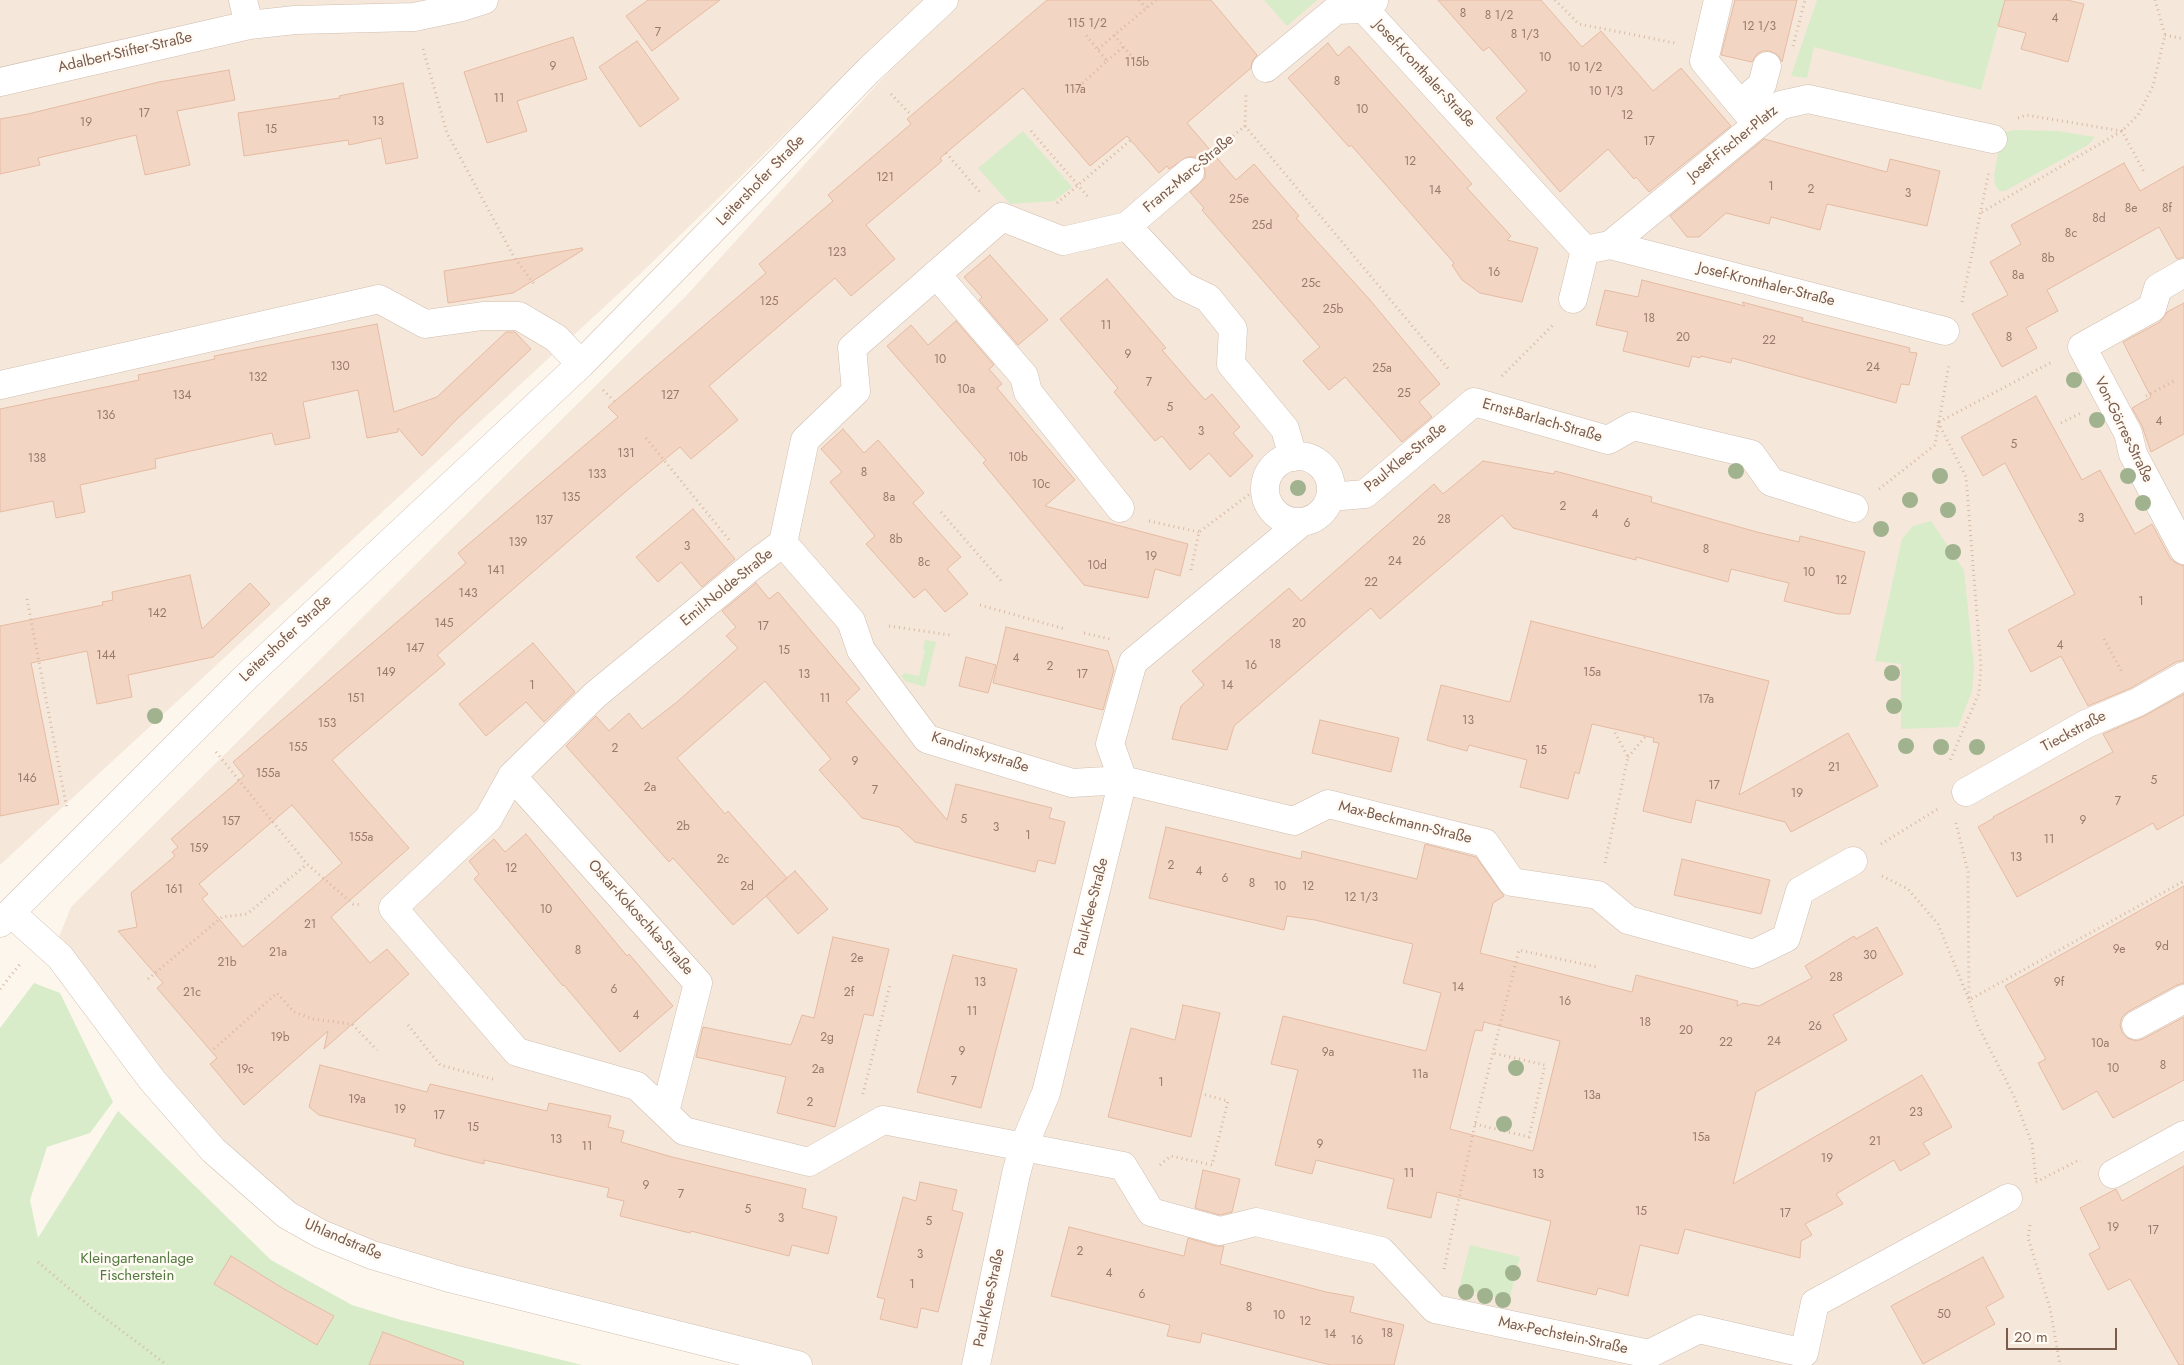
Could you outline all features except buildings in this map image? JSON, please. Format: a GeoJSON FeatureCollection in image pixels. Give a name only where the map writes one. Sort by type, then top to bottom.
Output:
{"type":"FeatureCollection","features":[{"type":"Feature","properties":{"kind":"street","name":"Adalbert-Stifter-Straße"},"geometry":{"type":"LineString","coordinates":[[0,82],[246,13],[295,20],[414,17],[462,7],[484,0]]}},
{"type":"Feature","properties":{"kind":"street","name":"Leitershofer Straße"},"geometry":{"type":"LineString","coordinates":[[5,918],[253,670],[581,364],[869,70],[944,0]]}},
{"type":"Feature","properties":{"kind":"street"},"geometry":{"type":"LineString","coordinates":[[1718,0],[1704,61],[1745,110],[1762,85],[1767,66]]}},
{"type":"Feature","properties":{"kind":"street","name":"Josef-Kronthaler-Straße"},"geometry":{"type":"LineString","coordinates":[[1266,68],[1336,10],[1365,3],[1598,247],[1946,331]]}},
{"type":"Feature","properties":{"kind":"street","name":"Josef-Fischer-Platz"},"geometry":{"type":"LineString","coordinates":[[1598,247],[1781,105],[1808,99],[1993,139]]}},
{"type":"Feature","properties":{"kind":"street","name":"Franz-Marc-Straße"},"geometry":{"type":"LineString","coordinates":[[1028,228],[1062,241],[1127,226],[1190,172]]}},
{"type":"Feature","properties":{"kind":"street"},"geometry":{"type":"LineString","coordinates":[[1002,217],[1028,228]]}},
{"type":"Feature","properties":{"kind":"street","name":"Emil-Nolde-Straße"},"geometry":{"type":"LineString","coordinates":[[393,908],[488,819],[512,776],[595,695],[752,566],[783,543],[805,440],[856,391],[852,348],[1002,217]]}},
{"type":"Feature","properties":{"kind":"street"},"geometry":{"type":"LineString","coordinates":[[1127,226],[1183,286],[1208,298],[1233,329],[1231,364],[1285,429],[1293,456]]}},
{"type":"Feature","properties":{"kind":"street"},"geometry":{"type":"LineString","coordinates":[[1573,299],[1598,247]]}},
{"type":"Feature","properties":{"kind":"street"},"geometry":{"type":"LineString","coordinates":[[2082,346],[2152,308],[2158,288],[2184,273]]}},
{"type":"Feature","properties":{"kind":"street"},"geometry":{"type":"LineString","coordinates":[[936,274],[1024,376],[1028,392],[1120,508]]}},
{"type":"Feature","properties":{"kind":"street"},"geometry":{"type":"LineString","coordinates":[[0,385],[380,299],[425,324],[483,316],[519,316],[556,338],[581,364]]}},
{"type":"Feature","properties":{"kind":"street","name":"Von-Görres-Straße"},"geometry":{"type":"LineString","coordinates":[[2082,346],[2128,433],[2133,454],[2184,550]]}},
{"type":"Feature","properties":{"kind":"street","name":"Paul-Klee-Straße"},"geometry":{"type":"LineString","coordinates":[[1330,497],[1365,494],[1474,402]]}},
{"type":"Feature","properties":{"kind":"street","name":"Ernst-Barlach-Straße"},"geometry":{"type":"LineString","coordinates":[[1474,402],[1608,440],[1634,426],[1751,454],[1771,482],[1854,508]]}},
{"type":"Feature","properties":{"kind":"street"},"geometry":{"type":"LineString","coordinates":[[1123,780],[1110,744],[1133,662],[1302,522],[1312,519],[1326,506],[1330,497],[1331,486],[1328,476],[1322,467],[1314,461],[1293,456],[1276,465],[1266,482],[1265,492],[1274,511],[1282,518],[1302,522]]}},
{"type":"Feature","properties":{"kind":"street","name":"Kandinskystraße"},"geometry":{"type":"LineString","coordinates":[[783,543],[851,621],[861,650],[927,738],[1072,783],[1123,780]]}},
{"type":"Feature","properties":{"kind":"street","name":"Tieckstraße"},"geometry":{"type":"LineString","coordinates":[[1966,792],[2086,724],[2138,702],[2184,676]]}},
{"type":"Feature","properties":{"kind":"street","name":"Oskar-Kokoschka-Straße"},"geometry":{"type":"LineString","coordinates":[[512,776],[698,982],[665,1112]]}},
{"type":"Feature","properties":{"kind":"street","name":"Paul-Klee-Straße"},"geometry":{"type":"LineString","coordinates":[[976,1365],[1023,1148],[1046,1093],[1123,780]]}},
{"type":"Feature","properties":{"kind":"street","name":"Max-Beckmann-Straße"},"geometry":{"type":"LineString","coordinates":[[1123,780],[1294,821],[1328,804],[1485,843],[1512,882],[1598,895]]}},
{"type":"Feature","properties":{"kind":"street"},"geometry":{"type":"LineString","coordinates":[[1598,895],[1628,920],[1753,954],[1786,938],[1800,891],[1855,860]]}},
{"type":"Feature","properties":{"kind":"street"},"geometry":{"type":"LineString","coordinates":[[393,908],[517,1052],[637,1086],[684,1131],[809,1162],[883,1120],[1123,1166],[1152,1212],[1220,1231],[1256,1222],[1380,1251],[1435,1309]]}},
{"type":"Feature","properties":{"kind":"street","name":"Uhlandstraße"},"geometry":{"type":"LineString","coordinates":[[5,918],[60,957],[152,1080],[213,1150],[287,1215],[321,1234],[372,1255],[453,1279],[798,1365]]}},
{"type":"Feature","properties":{"kind":"street"},"geometry":{"type":"LineString","coordinates":[[2136,1025],[2184,999]]}},
{"type":"Feature","properties":{"kind":"street"},"geometry":{"type":"LineString","coordinates":[[2113,1174],[2184,1135]]}},
{"type":"Feature","properties":{"kind":"street","name":"Max-Pechstein-Straße"},"geometry":{"type":"LineString","coordinates":[[1435,1309],[1649,1354],[1699,1329],[1803,1359],[1816,1304],[2008,1198]]}},
{"type":"Feature","properties":{"kind":"path"},"geometry":{"type":"LineString","coordinates":[[1139,0],[1146,8]]}},
{"type":"Feature","properties":{"kind":"path"},"geometry":{"type":"LineString","coordinates":[[1098,49],[1156,0]]}},
{"type":"Feature","properties":{"kind":"path"},"geometry":{"type":"LineString","coordinates":[[1555,0],[1579,24],[1706,50]]}},
{"type":"Feature","properties":{"kind":"path"},"geometry":{"type":"LineString","coordinates":[[1982,212],[2122,131],[2138,115],[2153,86],[2165,35],[2154,0]]}},
{"type":"Feature","properties":{"kind":"path"},"geometry":{"type":"LineString","coordinates":[[414,17],[447,133],[514,258],[538,289]]}},
{"type":"Feature","properties":{"kind":"path"},"geometry":{"type":"LineString","coordinates":[[1085,34],[1107,60]]}},
{"type":"Feature","properties":{"kind":"path"},"geometry":{"type":"LineString","coordinates":[[1114,35],[1137,62]]}},
{"type":"Feature","properties":{"kind":"path"},"geometry":{"type":"LineString","coordinates":[[2165,35],[2184,40]]}},
{"type":"Feature","properties":{"kind":"path"},"geometry":{"type":"LineString","coordinates":[[1075,90],[1123,47]]}},
{"type":"Feature","properties":{"kind":"path","name":"Franz-Marc-Straße"},"geometry":{"type":"LineString","coordinates":[[1190,172],[1245,126],[1247,86],[1266,68]]}},
{"type":"Feature","properties":{"kind":"path"},"geometry":{"type":"LineString","coordinates":[[1961,305],[1982,212],[1993,139],[2004,123],[2026,115],[2122,131]]}},
{"type":"Feature","properties":{"kind":"path"},"geometry":{"type":"LineString","coordinates":[[1245,126],[1450,372]]}},
{"type":"Feature","properties":{"kind":"path"},"geometry":{"type":"LineString","coordinates":[[1031,131],[1078,185]]}},
{"type":"Feature","properties":{"kind":"path"},"geometry":{"type":"LineString","coordinates":[[2122,131],[2144,172]]}},
{"type":"Feature","properties":{"kind":"path"},"geometry":{"type":"LineString","coordinates":[[1028,228],[1131,140]]}},
{"type":"Feature","properties":{"kind":"path"},"geometry":{"type":"LineString","coordinates":[[946,154],[1002,217]]}},
{"type":"Feature","properties":{"kind":"path"},"geometry":{"type":"LineString","coordinates":[[1474,402],[1570,308],[1573,299]]}},
{"type":"Feature","properties":{"kind":"path"},"geometry":{"type":"LineString","coordinates":[[1938,422],[2082,346]]}},
{"type":"Feature","properties":{"kind":"path"},"geometry":{"type":"LineString","coordinates":[[1854,508],[1935,445],[1950,360]]}},
{"type":"Feature","properties":{"kind":"path"},"geometry":{"type":"LineString","coordinates":[[1938,422],[1966,477],[1981,666],[1979,693],[1947,766]]}},
{"type":"Feature","properties":{"kind":"path"},"geometry":{"type":"LineString","coordinates":[[646,438],[752,566]]}},
{"type":"Feature","properties":{"kind":"path"},"geometry":{"type":"LineString","coordinates":[[1190,615],[1185,598],[1200,532],[1266,482]]}},
{"type":"Feature","properties":{"kind":"path"},"geometry":{"type":"LineString","coordinates":[[1120,508],[1128,517],[1200,532]]}},
{"type":"Feature","properties":{"kind":"path"},"geometry":{"type":"LineString","coordinates":[[941,512],[1002,583]]}},
{"type":"Feature","properties":{"kind":"path"},"geometry":{"type":"LineString","coordinates":[[27,599],[68,812]]}},
{"type":"Feature","properties":{"kind":"path"},"geometry":{"type":"LineString","coordinates":[[980,606],[1066,629]]}},
{"type":"Feature","properties":{"kind":"path"},"geometry":{"type":"LineString","coordinates":[[851,621],[950,635]]}},
{"type":"Feature","properties":{"kind":"path"},"geometry":{"type":"LineString","coordinates":[[195,727],[307,864],[353,904],[393,908]]}},
{"type":"Feature","properties":{"kind":"path"},"geometry":{"type":"LineString","coordinates":[[1614,731],[1628,757]]}},
{"type":"Feature","properties":{"kind":"path"},"geometry":{"type":"LineString","coordinates":[[1598,895],[1628,757],[1645,737]]}},
{"type":"Feature","properties":{"kind":"path"},"geometry":{"type":"LineString","coordinates":[[1941,807],[1855,860],[1877,874],[1908,889],[1938,924],[1978,1026],[2013,1094],[2032,1144],[2036,1182],[2035,1191]]}},
{"type":"Feature","properties":{"kind":"path"},"geometry":{"type":"LineString","coordinates":[[1954,818],[1968,872],[1969,1000]]}},
{"type":"Feature","properties":{"kind":"path"},"geometry":{"type":"LineString","coordinates":[[148,979],[222,917],[247,914],[307,864]]}},
{"type":"Feature","properties":{"kind":"path"},"geometry":{"type":"LineString","coordinates":[[1969,1000],[2184,881]]}},
{"type":"Feature","properties":{"kind":"path"},"geometry":{"type":"LineString","coordinates":[[1435,1309],[1475,1124],[1519,950],[1597,967]]}},
{"type":"Feature","properties":{"kind":"path"},"geometry":{"type":"LineString","coordinates":[[883,1120],[860,1106],[890,985]]}},
{"type":"Feature","properties":{"kind":"path"},"geometry":{"type":"LineString","coordinates":[[214,1049],[277,993],[294,1012],[313,1019],[352,1024],[377,1050]]}},
{"type":"Feature","properties":{"kind":"path"},"geometry":{"type":"LineString","coordinates":[[408,1025],[440,1065],[497,1080]]}},
{"type":"Feature","properties":{"kind":"path"},"geometry":{"type":"LineString","coordinates":[[1475,1124],[1528,1137],[1545,1065],[1493,1052]]}},
{"type":"Feature","properties":{"kind":"path"},"geometry":{"type":"LineString","coordinates":[[1135,1185],[1171,1156],[1212,1164],[1228,1101],[1202,1094]]}},
{"type":"Feature","properties":{"kind":"path"},"geometry":{"type":"LineString","coordinates":[[2008,1198],[2077,1161],[2113,1174]]}},
{"type":"Feature","properties":{"kind":"path"},"geometry":{"type":"LineString","coordinates":[[2030,1219],[2028,1238],[2050,1308],[2060,1365]]}},
{"type":"Feature","properties":{"kind":"path"},"geometry":{"type":"LineString","coordinates":[[38,1262],[93,1309],[167,1365]]}},
{"type":"Feature","properties":{"kind":"shaded area"},"geometry":{"type":"Polygon","coordinates":[[[0,0],[923,0],[641,273],[0,865],[0,0]]]}},
{"type":"Feature","properties":{"kind":"shaded area"},"geometry":{"type":"Polygon","coordinates":[[[953,0],[2184,0],[2184,1365],[802,1365],[373,1255],[287,1215],[54,949],[71,907],[686,296],[953,0]]]}},
{"type":"Feature","properties":{"kind":"green space"},"geometry":{"type":"Polygon","coordinates":[[[1264,0],[1317,0],[1287,26],[1264,0]]]}},
{"type":"Feature","properties":{"kind":"green space"},"geometry":{"type":"Polygon","coordinates":[[[1817,0],[2005,0],[1981,90],[1814,47],[1807,78],[1791,76],[1817,0]]]}},
{"type":"Feature","properties":{"kind":"green space"},"geometry":{"type":"Polygon","coordinates":[[[2016,130],[2057,131],[2095,137],[2088,145],[2005,191],[1999,191],[1995,185],[1994,176],[2001,136],[2004,132],[2016,130]]]}},
{"type":"Feature","properties":{"kind":"green space"},"geometry":{"type":"Polygon","coordinates":[[[1023,131],[1072,187],[1054,201],[1010,204],[978,168],[1023,131]]]}},
{"type":"Feature","properties":{"kind":"green space"},"geometry":{"type":"Polygon","coordinates":[[[1931,521],[1964,570],[1974,667],[1972,691],[1958,727],[1901,729],[1901,664],[1875,661],[1902,539],[1913,526],[1931,521]]]}},
{"type":"Feature","properties":{"kind":"green space"},"geometry":{"type":"Polygon","coordinates":[[[925,640],[936,642],[925,687],[905,681],[901,676],[905,673],[919,676],[925,650],[923,650],[925,640]]]}},
{"type":"Feature","properties":{"kind":"green space","name":"Kleingartenanlage Fischerstein"},"geometry":{"type":"Polygon","coordinates":[[[34,983],[60,993],[113,1102],[90,1133],[47,1147],[30,1200],[38,1238],[118,1111],[271,1260],[352,1305],[401,1320],[582,1365],[0,1365],[0,1028],[34,983]]]}},
{"type":"Feature","properties":{"kind":"green space"},"geometry":{"type":"Polygon","coordinates":[[[1470,1245],[1520,1257],[1509,1300],[1459,1288],[1470,1245]]]}}]}
